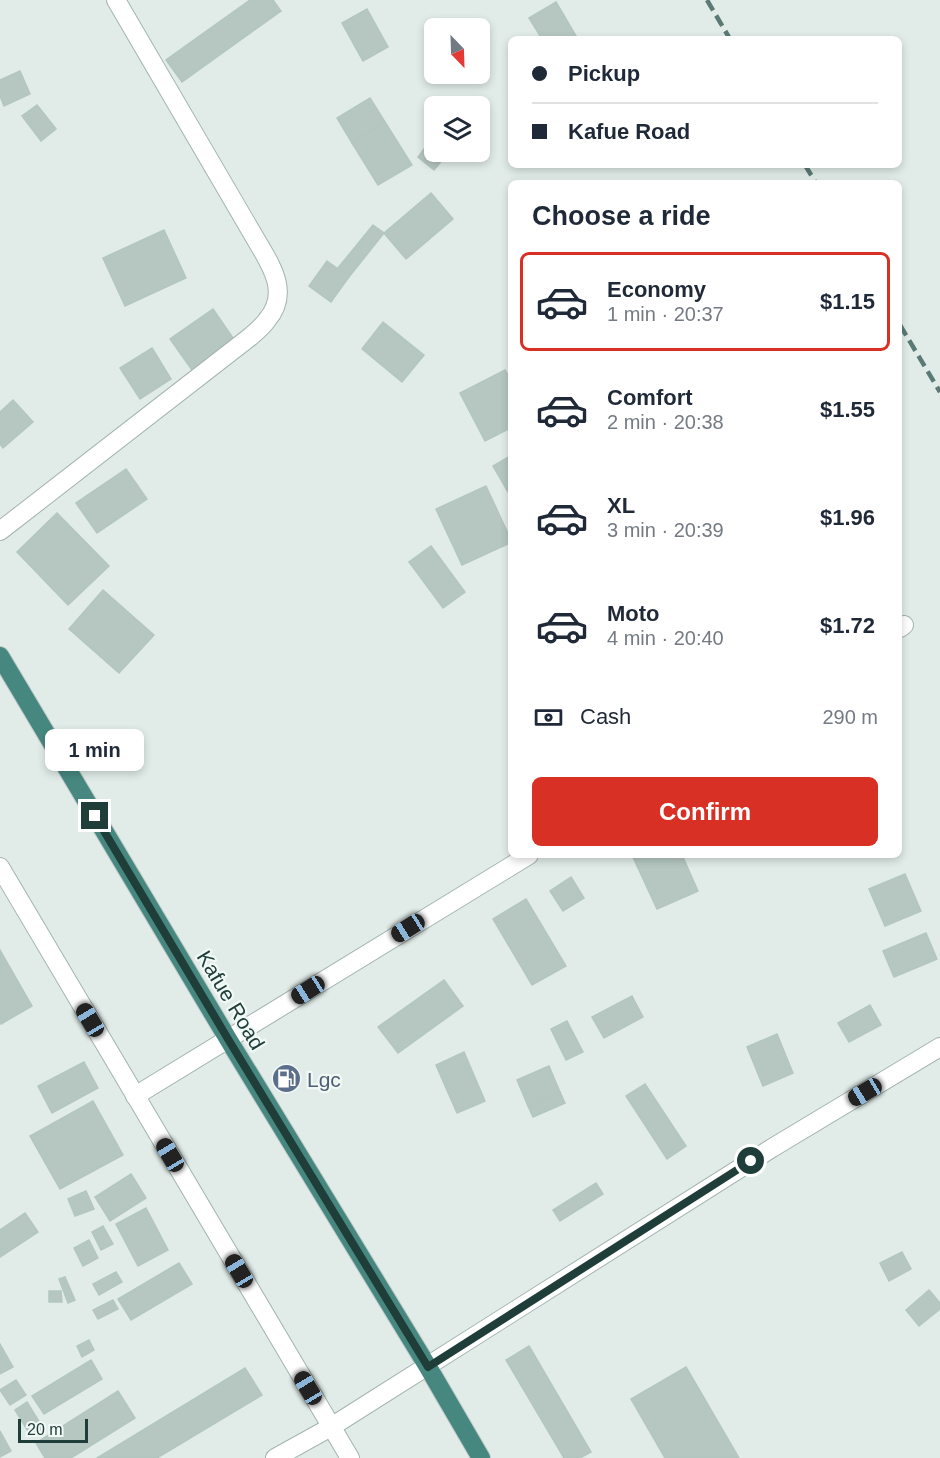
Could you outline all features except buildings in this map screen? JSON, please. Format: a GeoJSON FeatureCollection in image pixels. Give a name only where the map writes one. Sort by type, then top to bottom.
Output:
{"type":"FeatureCollection","features":[{"type":"Feature","properties":{"kind":"highway","name":"Kafue Road"},"geometry":{"type":"LineString","coordinates":[[0,656],[481,1458]]}},
{"type":"Feature","properties":{"kind":"street"},"geometry":{"type":"LineString","coordinates":[[0,531],[250,337],[268,320],[277,305],[278,289],[274,273],[116,0]]}},
{"type":"Feature","properties":{"kind":"street"},"geometry":{"type":"LineString","coordinates":[[135,1096],[524,858]]}},
{"type":"Feature","properties":{"kind":"street"},"geometry":{"type":"LineString","coordinates":[[0,867],[350,1458]]}},
{"type":"Feature","properties":{"kind":"street"},"geometry":{"type":"LineString","coordinates":[[275,1458],[332,1427],[761,1155],[940,1047]]}},
{"type":"Feature","properties":{"kind":"railway"},"geometry":{"type":"LineString","coordinates":[[707,0],[728,36]]}},
{"type":"Feature","properties":{"kind":"railway"},"geometry":{"type":"LineString","coordinates":[[807,168],[814,180]]}},
{"type":"Feature","properties":{"kind":"railway"},"geometry":{"type":"LineString","coordinates":[[902,328],[940,392]]}},
{"type":"Feature","properties":{"kind":"place","name":"Lgc"},"geometry":{"type":"Point","coordinates":[286,1079]}},
{"type":"Feature","properties":{"kind":"route"},"geometry":{"type":"LineString","coordinates":[[95,816],[428,1367],[751,1161]]}}]}
